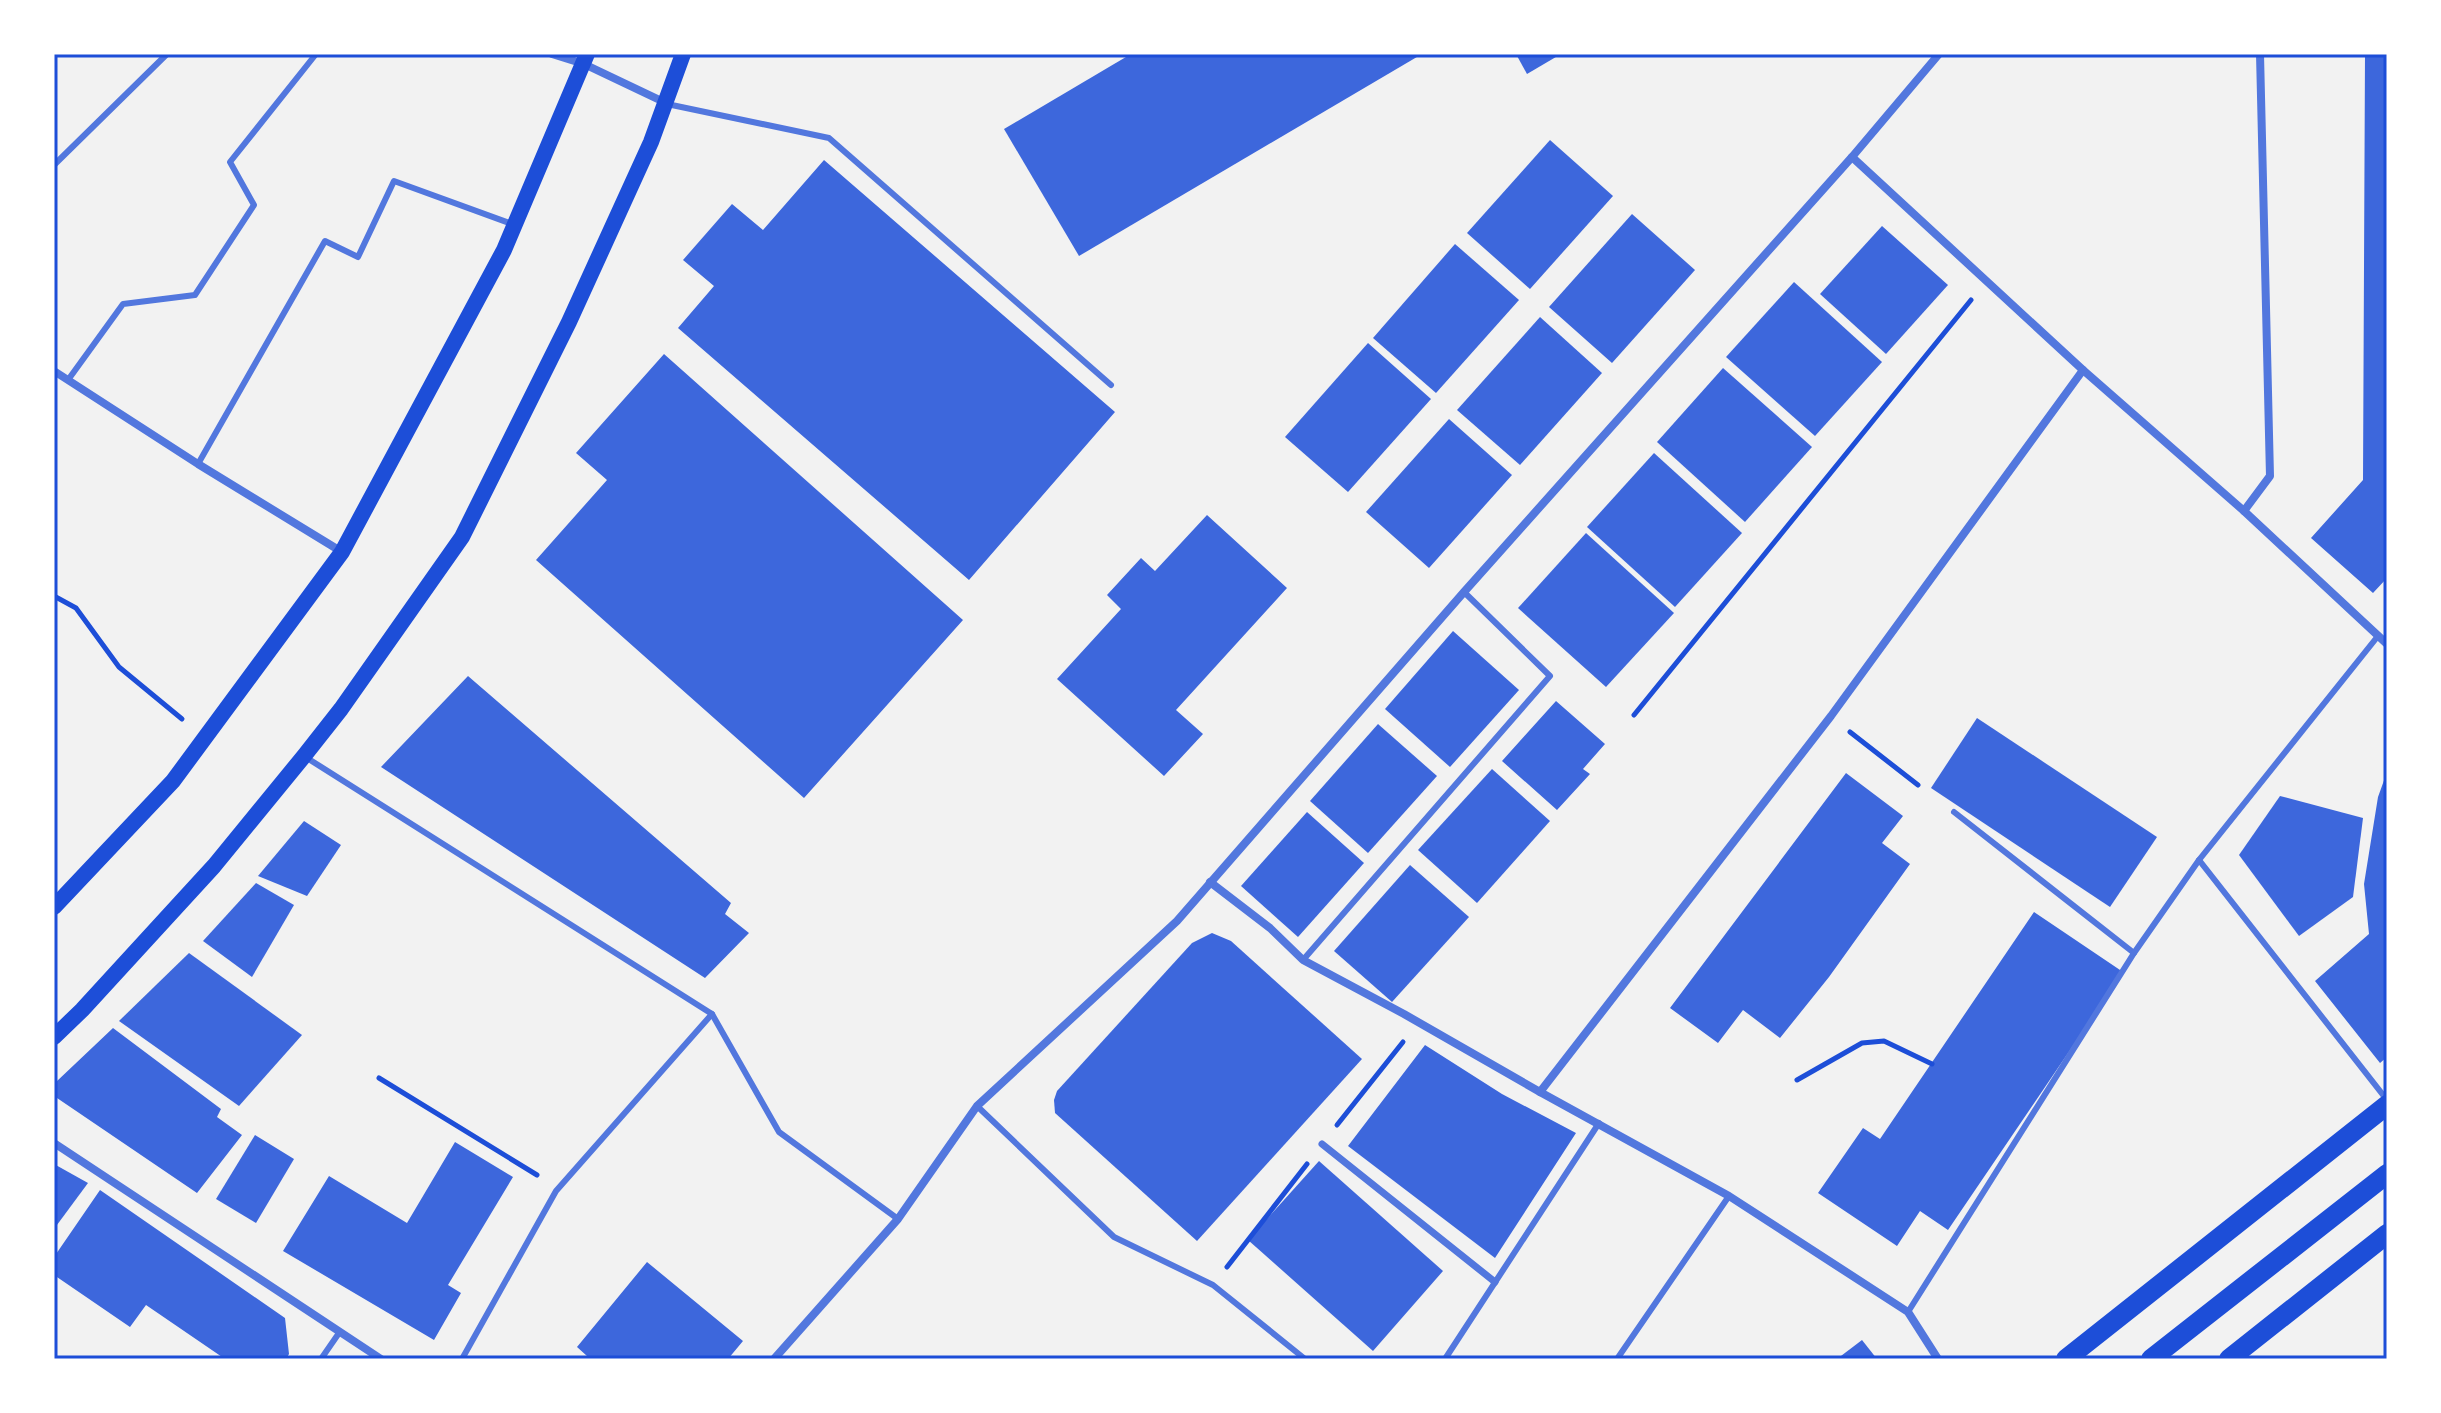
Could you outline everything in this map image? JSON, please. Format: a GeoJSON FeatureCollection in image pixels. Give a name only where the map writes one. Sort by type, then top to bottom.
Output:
{"type":"FeatureCollection","features":[{"type":"Feature","properties":{"kind":"main road"},"geometry":{"type":"LineString","coordinates":[[54,1037],[214,866],[304,756],[341,709],[462,537],[569,322],[666,104],[683,54]]}},
{"type":"Feature","properties":{"kind":"main road"},"geometry":{"type":"LineString","coordinates":[[54,907],[173,781],[342,552],[516,226],[570,89],[585,59]]}},
{"type":"Feature","properties":{"kind":"main road"},"geometry":{"type":"LineString","coordinates":[[2066,1359],[2387,1103]]}},
{"type":"Feature","properties":{"kind":"main road"},"geometry":{"type":"LineString","coordinates":[[2151,1359],[2387,1174]]}},
{"type":"Feature","properties":{"kind":"main road"},"geometry":{"type":"LineString","coordinates":[[2229,1359],[2387,1234]]}},
{"type":"Feature","properties":{"kind":"street"},"geometry":{"type":"LineString","coordinates":[[552,54],[585,59],[666,104]]}},
{"type":"Feature","properties":{"kind":"street"},"geometry":{"type":"LineString","coordinates":[[774,1359],[898,1219],[977,1106],[1177,921],[1464,592],[1852,157],[1939,54]]}},
{"type":"Feature","properties":{"kind":"street"},"geometry":{"type":"LineString","coordinates":[[2244,511],[2270,476],[2260,54]]}},
{"type":"Feature","properties":{"kind":"street"},"geometry":{"type":"LineString","coordinates":[[1852,157],[2387,644]]}},
{"type":"Feature","properties":{"kind":"street"},"geometry":{"type":"LineString","coordinates":[[1540,1092],[1831,716],[2083,370]]}},
{"type":"Feature","properties":{"kind":"street"},"geometry":{"type":"LineString","coordinates":[[54,371],[342,552]]}},
{"type":"Feature","properties":{"kind":"street"},"geometry":{"type":"LineString","coordinates":[[2378,636],[2387,626]]}},
{"type":"Feature","properties":{"kind":"street"},"geometry":{"type":"LineString","coordinates":[[1210,882],[1270,928],[1303,960],[1729,1196],[1908,1312],[1938,1359]]}},
{"type":"Feature","properties":{"kind":"street"},"geometry":{"type":"LineString","coordinates":[[54,1143],[381,1359]]}},
{"type":"Feature","properties":{"kind":"street"},"geometry":{"type":"LineString","coordinates":[[1322,1144],[1495,1282]]}},
{"type":"Feature","properties":{"kind":"lane"},"geometry":{"type":"LineString","coordinates":[[54,165],[167,54]]}},
{"type":"Feature","properties":{"kind":"lane"},"geometry":{"type":"LineString","coordinates":[[68,380],[123,304],[195,295],[254,205],[230,162],[316,54]]}},
{"type":"Feature","properties":{"kind":"lane"},"geometry":{"type":"LineString","coordinates":[[666,104],[829,138],[1111,385]]}},
{"type":"Feature","properties":{"kind":"lane"},"geometry":{"type":"LineString","coordinates":[[198,464],[325,241],[358,257],[394,181],[516,226]]}},
{"type":"Feature","properties":{"kind":"lane"},"geometry":{"type":"LineString","coordinates":[[1303,960],[1550,676],[1464,592]]}},
{"type":"Feature","properties":{"kind":"lane"},"geometry":{"type":"LineString","coordinates":[[1908,1312],[2134,953],[2199,860],[2378,636]]}},
{"type":"Feature","properties":{"kind":"lane"},"geometry":{"type":"LineString","coordinates":[[304,756],[712,1014],[779,1132],[898,1219]]}},
{"type":"Feature","properties":{"kind":"lane"},"geometry":{"type":"LineString","coordinates":[[1954,812],[2134,953]]}},
{"type":"Feature","properties":{"kind":"lane"},"geometry":{"type":"LineString","coordinates":[[2199,860],[2387,1103]]}},
{"type":"Feature","properties":{"kind":"lane"},"geometry":{"type":"LineString","coordinates":[[462,1359],[559,1188],[712,1014]]}},
{"type":"Feature","properties":{"kind":"lane"},"geometry":{"type":"LineString","coordinates":[[977,1106],[1114,1237],[1213,1285],[1305,1359]]}},
{"type":"Feature","properties":{"kind":"lane"},"geometry":{"type":"LineString","coordinates":[[1445,1359],[1599,1123]]}},
{"type":"Feature","properties":{"kind":"lane"},"geometry":{"type":"LineString","coordinates":[[1617,1359],[1729,1196]]}},
{"type":"Feature","properties":{"kind":"lane"},"geometry":{"type":"LineString","coordinates":[[321,1359],[339,1333]]}},
{"type":"Feature","properties":{"kind":"path"},"geometry":{"type":"LineString","coordinates":[[1634,715],[1987,281]]}},
{"type":"Feature","properties":{"kind":"path"},"geometry":{"type":"LineString","coordinates":[[54,596],[76,608],[119,667],[204,737]]}},
{"type":"Feature","properties":{"kind":"path"},"geometry":{"type":"LineString","coordinates":[[1831,716],[1918,785]]}},
{"type":"Feature","properties":{"kind":"path"},"geometry":{"type":"LineString","coordinates":[[1797,1080],[1862,1043],[1884,1041],[1932,1064]]}},
{"type":"Feature","properties":{"kind":"path"},"geometry":{"type":"LineString","coordinates":[[379,1078],[559,1188]]}},
{"type":"Feature","properties":{"kind":"building"},"geometry":{"type":"Polygon","coordinates":[[[1131,54],[1422,54],[1079,256],[1004,129],[1131,54]]]}},
{"type":"Feature","properties":{"kind":"building"},"geometry":{"type":"Polygon","coordinates":[[[1516,54],[1561,54],[1527,74],[1516,54]]]}},
{"type":"Feature","properties":{"kind":"building"},"geometry":{"type":"Polygon","coordinates":[[[2365,54],[2387,54],[2387,578],[2373,593],[2311,538],[2363,480],[2365,54]]]}},
{"type":"Feature","properties":{"kind":"building"},"geometry":{"type":"Polygon","coordinates":[[[1550,140],[1613,196],[1530,289],[1467,233],[1550,140]]]}},
{"type":"Feature","properties":{"kind":"building"},"geometry":{"type":"Polygon","coordinates":[[[824,160],[1115,412],[969,580],[678,328],[714,286],[683,260],[732,204],[763,230],[824,160]]]}},
{"type":"Feature","properties":{"kind":"building"},"geometry":{"type":"Polygon","coordinates":[[[1632,214],[1695,270],[1612,363],[1549,307],[1632,214]]]}},
{"type":"Feature","properties":{"kind":"building"},"geometry":{"type":"Polygon","coordinates":[[[1882,226],[1948,285],[1886,354],[1820,294],[1882,226]]]}},
{"type":"Feature","properties":{"kind":"building"},"geometry":{"type":"Polygon","coordinates":[[[1455,244],[1519,300],[1436,393],[1373,338],[1455,244]]]}},
{"type":"Feature","properties":{"kind":"building"},"geometry":{"type":"Polygon","coordinates":[[[1794,282],[1882,362],[1815,436],[1726,357],[1794,282]]]}},
{"type":"Feature","properties":{"kind":"building"},"geometry":{"type":"Polygon","coordinates":[[[1540,317],[1602,373],[1520,465],[1457,410],[1540,317]]]}},
{"type":"Feature","properties":{"kind":"building"},"geometry":{"type":"Polygon","coordinates":[[[1368,343],[1431,399],[1348,492],[1285,437],[1368,343]]]}},
{"type":"Feature","properties":{"kind":"building"},"geometry":{"type":"Polygon","coordinates":[[[664,354],[963,620],[804,798],[536,560],[607,480],[576,453],[664,354]]]}},
{"type":"Feature","properties":{"kind":"building"},"geometry":{"type":"Polygon","coordinates":[[[1723,368],[1812,447],[1745,522],[1657,442],[1723,368]]]}},
{"type":"Feature","properties":{"kind":"building"},"geometry":{"type":"Polygon","coordinates":[[[1449,419],[1512,475],[1429,568],[1366,512],[1449,419]]]}},
{"type":"Feature","properties":{"kind":"building"},"geometry":{"type":"Polygon","coordinates":[[[1654,453],[1742,533],[1675,607],[1587,527],[1654,453]]]}},
{"type":"Feature","properties":{"kind":"building"},"geometry":{"type":"Polygon","coordinates":[[[1207,515],[1287,588],[1176,710],[1203,734],[1164,776],[1057,679],[1121,609],[1107,595],[1141,558],[1155,571],[1207,515]]]}},
{"type":"Feature","properties":{"kind":"building"},"geometry":{"type":"Polygon","coordinates":[[[1586,533],[1674,613],[1606,687],[1518,608],[1586,533]]]}},
{"type":"Feature","properties":{"kind":"building"},"geometry":{"type":"Polygon","coordinates":[[[1453,631],[1519,690],[1450,767],[1385,709],[1453,631]]]}},
{"type":"Feature","properties":{"kind":"building"},"geometry":{"type":"Polygon","coordinates":[[[468,676],[731,903],[725,914],[749,933],[705,978],[381,767],[468,676]]]}},
{"type":"Feature","properties":{"kind":"building"},"geometry":{"type":"Polygon","coordinates":[[[1556,701],[1605,744],[1583,769],[1590,774],[1557,810],[1502,761],[1556,701]]]}},
{"type":"Feature","properties":{"kind":"building"},"geometry":{"type":"Polygon","coordinates":[[[1977,718],[2157,837],[2110,907],[1931,788],[1977,718]]]}},
{"type":"Feature","properties":{"kind":"building"},"geometry":{"type":"Polygon","coordinates":[[[1378,724],[1437,776],[1368,853],[1310,801],[1378,724]]]}},
{"type":"Feature","properties":{"kind":"building"},"geometry":{"type":"Polygon","coordinates":[[[1492,769],[1550,821],[1477,903],[1418,850],[1492,769]]]}},
{"type":"Feature","properties":{"kind":"building"},"geometry":{"type":"Polygon","coordinates":[[[2387,772],[2387,1057],[2380,1063],[2315,981],[2369,934],[2364,884],[2378,797],[2387,772]]]}},
{"type":"Feature","properties":{"kind":"building"},"geometry":{"type":"Polygon","coordinates":[[[1846,773],[1903,816],[1882,843],[1910,864],[1829,977],[1780,1038],[1743,1010],[1718,1043],[1670,1008],[1846,773]]]}},
{"type":"Feature","properties":{"kind":"building"},"geometry":{"type":"Polygon","coordinates":[[[2280,796],[2363,818],[2353,897],[2299,936],[2239,855],[2280,796]]]}},
{"type":"Feature","properties":{"kind":"building"},"geometry":{"type":"Polygon","coordinates":[[[1307,812],[1364,863],[1298,937],[1241,886],[1307,812]]]}},
{"type":"Feature","properties":{"kind":"building"},"geometry":{"type":"Polygon","coordinates":[[[304,821],[341,845],[307,896],[258,876],[304,821]]]}},
{"type":"Feature","properties":{"kind":"building"},"geometry":{"type":"Polygon","coordinates":[[[1410,865],[1469,917],[1392,1002],[1334,951],[1410,865]]]}},
{"type":"Feature","properties":{"kind":"building"},"geometry":{"type":"Polygon","coordinates":[[[256,883],[294,905],[252,977],[203,941],[256,883]]]}},
{"type":"Feature","properties":{"kind":"building"},"geometry":{"type":"Polygon","coordinates":[[[2034,912],[2123,972],[1948,1230],[1920,1211],[1897,1246],[1818,1193],[1863,1128],[1880,1139],[2034,912]]]}},
{"type":"Feature","properties":{"kind":"building"},"geometry":{"type":"Polygon","coordinates":[[[1212,933],[1231,941],[1362,1059],[1197,1241],[1055,1113],[1054,1100],[1057,1091],[1192,943],[1212,933]]]}},
{"type":"Feature","properties":{"kind":"building"},"geometry":{"type":"Polygon","coordinates":[[[189,953],[302,1035],[239,1106],[119,1021],[189,953]]]}},
{"type":"Feature","properties":{"kind":"building"},"geometry":{"type":"Polygon","coordinates":[[[113,1028],[221,1109],[217,1117],[242,1135],[197,1193],[57,1098],[56,1082],[113,1028]]]}},
{"type":"Feature","properties":{"kind":"building"},"geometry":{"type":"Polygon","coordinates":[[[1425,1045],[1502,1094],[1576,1133],[1495,1258],[1348,1146],[1425,1045]]]}},
{"type":"Feature","properties":{"kind":"building"},"geometry":{"type":"Polygon","coordinates":[[[255,1135],[294,1159],[256,1223],[216,1199],[255,1135]]]}},
{"type":"Feature","properties":{"kind":"building"},"geometry":{"type":"Polygon","coordinates":[[[455,1142],[513,1177],[448,1285],[461,1293],[434,1340],[283,1251],[329,1176],[407,1223],[455,1142]]]}},
{"type":"Feature","properties":{"kind":"building"},"geometry":{"type":"Polygon","coordinates":[[[1319,1161],[1443,1271],[1373,1351],[1248,1240],[1319,1161]]]}},
{"type":"Feature","properties":{"kind":"building"},"geometry":{"type":"Polygon","coordinates":[[[54,1164],[88,1183],[54,1229],[54,1164]]]}},
{"type":"Feature","properties":{"kind":"building"},"geometry":{"type":"Polygon","coordinates":[[[100,1190],[285,1318],[289,1354],[286,1359],[225,1359],[146,1305],[130,1327],[54,1275],[54,1257],[100,1190]]]}},
{"type":"Feature","properties":{"kind":"building"},"geometry":{"type":"Polygon","coordinates":[[[647,1262],[743,1341],[728,1359],[584,1359],[587,1356],[577,1347],[647,1262]]]}},
{"type":"Feature","properties":{"kind":"building"},"geometry":{"type":"Polygon","coordinates":[[[1862,1340],[1877,1359],[1837,1359],[1862,1340]]]}}]}
